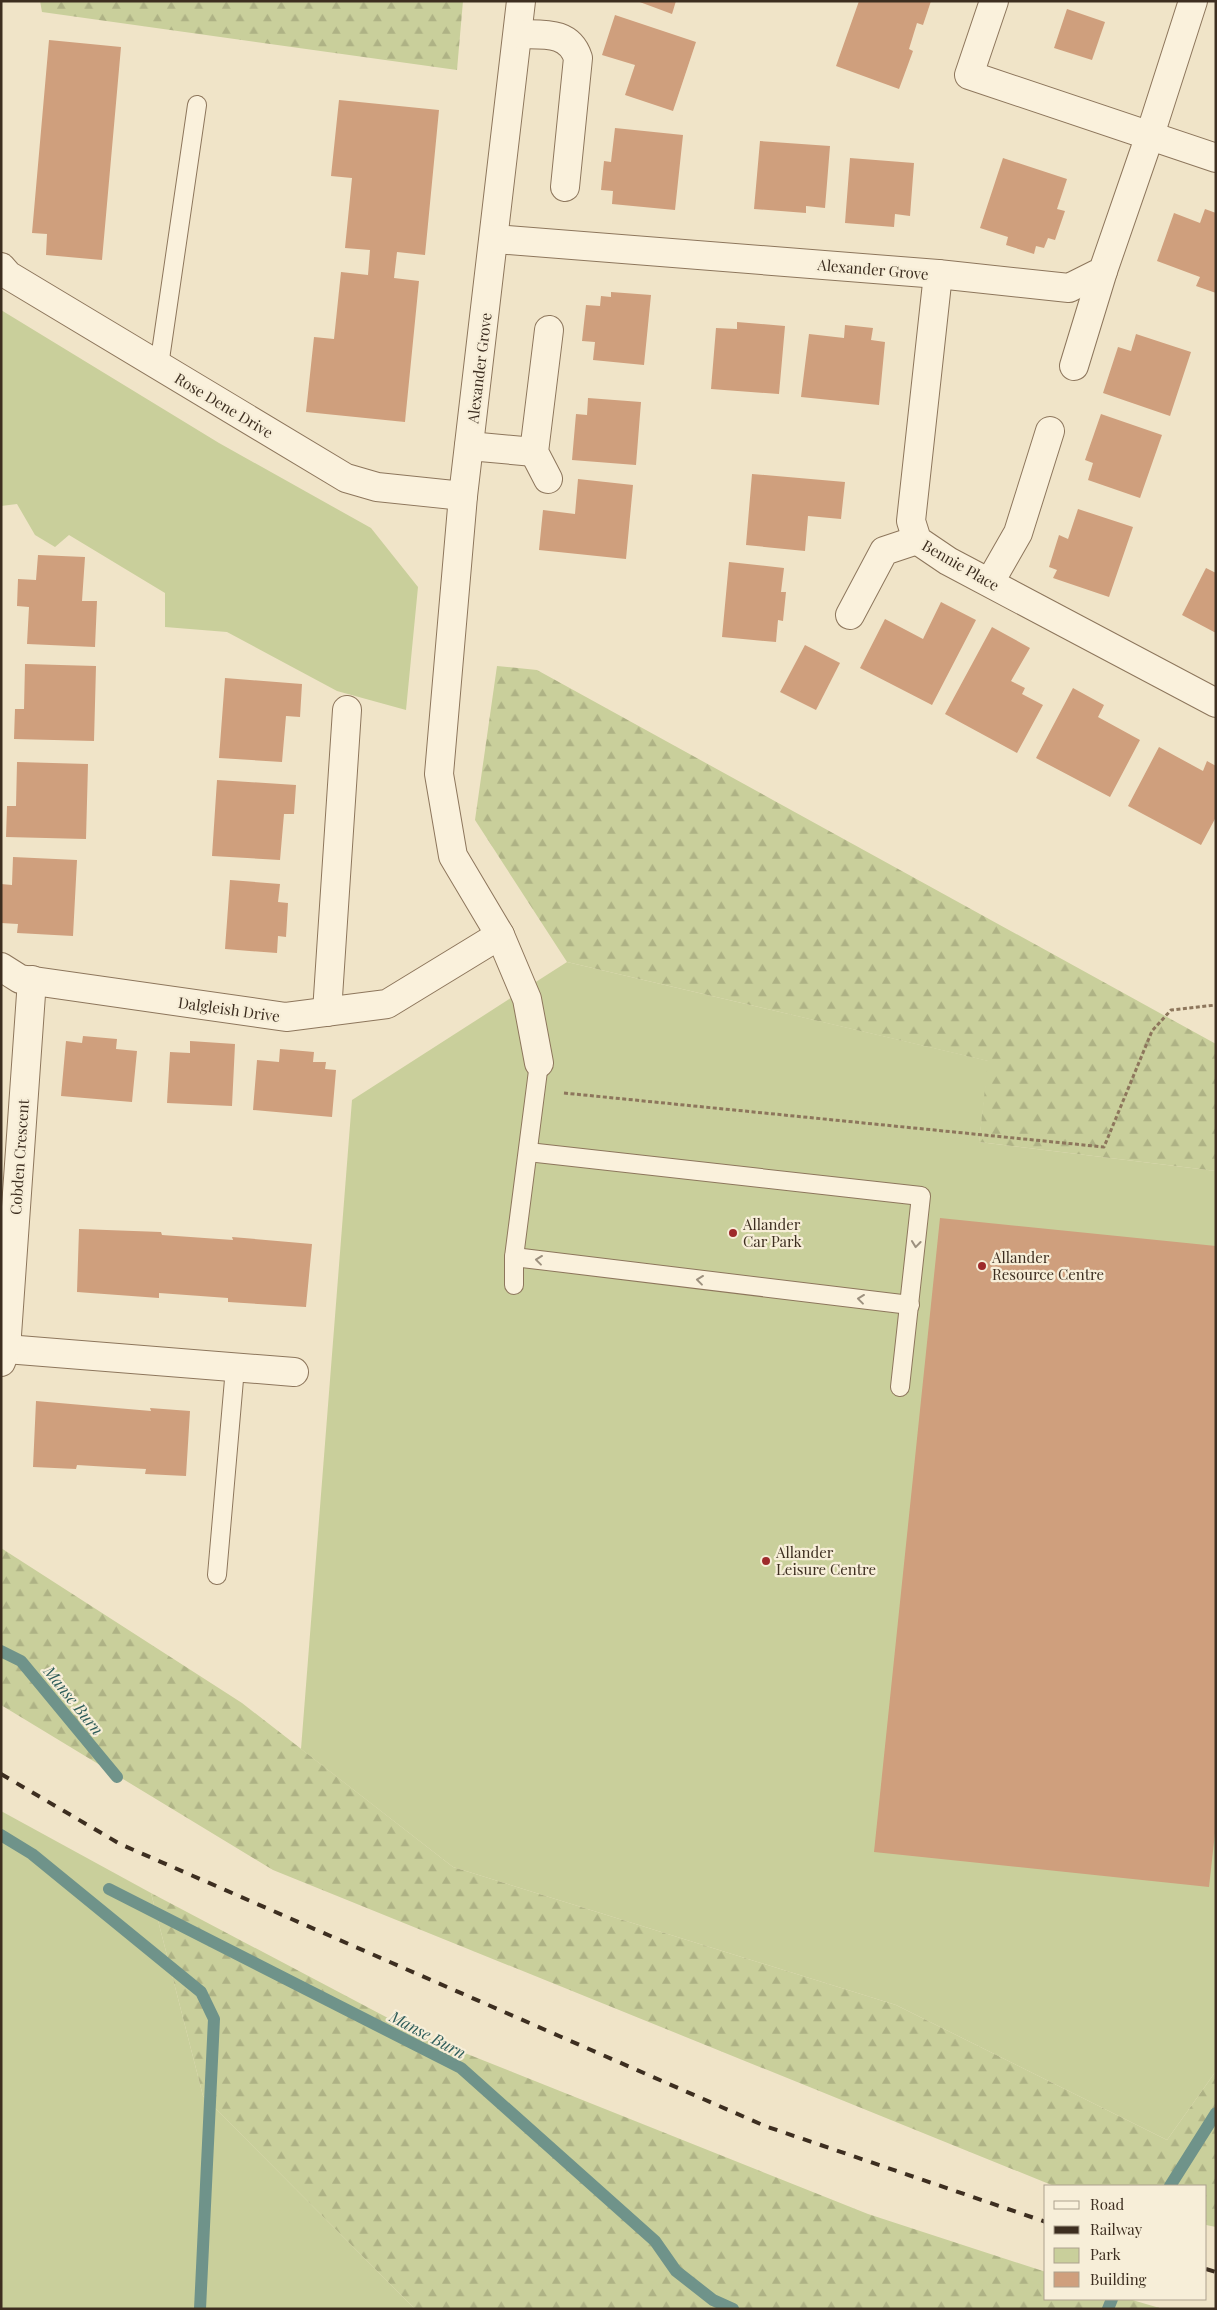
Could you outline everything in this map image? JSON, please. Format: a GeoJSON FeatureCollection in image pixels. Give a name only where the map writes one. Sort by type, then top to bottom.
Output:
{"type":"FeatureCollection","features":[{"type":"Feature","properties":{"kind":"street","name":"Alexander Grove"},"geometry":{"type":"LineString","coordinates":[[522,1],[463,496],[439,774],[453,856],[500,934],[528,998],[539,1063]]}},
{"type":"Feature","properties":{"kind":"street"},"geometry":{"type":"LineString","coordinates":[[994,1],[969,74],[1216,158]]}},
{"type":"Feature","properties":{"kind":"street"},"geometry":{"type":"LineString","coordinates":[[1074,366],[1103,271],[1150,135],[1192,1]]}},
{"type":"Feature","properties":{"kind":"street"},"geometry":{"type":"LineString","coordinates":[[518,34],[555,36],[566,40],[575,48],[578,58],[565,187]]}},
{"type":"Feature","properties":{"kind":"street","name":"Alexander Grove"},"geometry":{"type":"LineString","coordinates":[[495,239],[938,274],[1069,288],[1103,271]]}},
{"type":"Feature","properties":{"kind":"street","name":"Rose Dene Drive"},"geometry":{"type":"LineString","coordinates":[[1,267],[8,275],[346,478],[377,488],[463,496]]}},
{"type":"Feature","properties":{"kind":"street","name":"Bennie Place"},"geometry":{"type":"LineString","coordinates":[[938,274],[911,520],[917,540],[948,561],[1216,702]]}},
{"type":"Feature","properties":{"kind":"street"},"geometry":{"type":"LineString","coordinates":[[548,480],[534,452],[549,330]]}},
{"type":"Feature","properties":{"kind":"street"},"geometry":{"type":"LineString","coordinates":[[990,582],[1018,533],[1050,432]]}},
{"type":"Feature","properties":{"kind":"street"},"geometry":{"type":"LineString","coordinates":[[469,446],[534,452]]}},
{"type":"Feature","properties":{"kind":"street"},"geometry":{"type":"LineString","coordinates":[[850,615],[884,551],[917,540]]}},
{"type":"Feature","properties":{"kind":"street"},"geometry":{"type":"LineString","coordinates":[[327,1012],[347,710]]}},
{"type":"Feature","properties":{"kind":"street","name":"Dalgleish Drive"},"geometry":{"type":"LineString","coordinates":[[1,967],[20,979],[286,1017],[387,1004],[500,934]]}},
{"type":"Feature","properties":{"kind":"street","name":"Cobden Crescent"},"geometry":{"type":"LineString","coordinates":[[4,1356],[32,980]]}},
{"type":"Feature","properties":{"kind":"street"},"geometry":{"type":"LineString","coordinates":[[4,1356],[294,1372]]}},
{"type":"Feature","properties":{"kind":"lane"},"geometry":{"type":"LineString","coordinates":[[159,366],[197,105]]}},
{"type":"Feature","properties":{"kind":"lane"},"geometry":{"type":"LineString","coordinates":[[514,1285],[514,1258],[539,1063]]}},
{"type":"Feature","properties":{"kind":"lane"},"geometry":{"type":"LineString","coordinates":[[528,1152],[921,1196],[900,1387]]}},
{"type":"Feature","properties":{"kind":"lane"},"geometry":{"type":"LineString","coordinates":[[514,1258],[910,1305]]}},
{"type":"Feature","properties":{"kind":"lane"},"geometry":{"type":"LineString","coordinates":[[217,1575],[235,1368]]}},
{"type":"Feature","properties":{"kind":"path"},"geometry":{"type":"LineString","coordinates":[[536,1090],[1104,1147],[1152,1031],[1171,1010],[1216,1005]]}},
{"type":"Feature","properties":{"kind":"green space"},"geometry":{"type":"Polygon","coordinates":[[[40,1],[463,1],[457,70],[42,12],[40,1]]]}},
{"type":"Feature","properties":{"kind":"green space"},"geometry":{"type":"Polygon","coordinates":[[[1,310],[219,443],[371,528],[418,587],[406,710],[337,691],[227,632],[165,627],[165,593],[69,535],[55,547],[35,535],[17,504],[1,506],[1,310]]]}},
{"type":"Feature","properties":{"kind":"green space"},"geometry":{"type":"Polygon","coordinates":[[[497,666],[537,670],[1216,1044],[1216,1171],[979,1142],[988,1061],[567,962],[475,820],[497,666]]]}},
{"type":"Feature","properties":{"kind":"green space","name":"Allander Leisure Centre"},"geometry":{"type":"Polygon","coordinates":[[[567,962],[989,1061],[979,1142],[1216,1171],[1216,2071],[1167,2140],[896,2005],[453,1867],[301,1749],[352,1100],[567,962]]]}},
{"type":"Feature","properties":{"kind":"green space"},"geometry":{"type":"Polygon","coordinates":[[[1,1548],[242,1703],[453,1867],[896,2005],[1167,2140],[1216,2071],[1216,2227],[1207,2225],[1207,2185],[1052,2185],[273,1870],[1,1705],[1,1548]]]}},
{"type":"Feature","properties":{"kind":"green space"},"geometry":{"type":"Polygon","coordinates":[[[1,1811],[151,1893],[203,2096],[415,2309],[1,2309],[1,1811]]]}},
{"type":"Feature","properties":{"kind":"green space"},"geometry":{"type":"Polygon","coordinates":[[[151,1893],[422,2036],[868,2214],[1044,2271],[1044,2300],[1132,2300],[1163,2309],[415,2309],[203,2096],[151,1893]]]}},
{"type":"Feature","properties":{"kind":"building"},"geometry":{"type":"Polygon","coordinates":[[[637,1],[676,1],[672,14],[637,1]]]}},
{"type":"Feature","properties":{"kind":"building"},"geometry":{"type":"Polygon","coordinates":[[[859,1],[931,1],[923,25],[917,23],[909,49],[913,51],[899,89],[836,66],[859,1]]]}},
{"type":"Feature","properties":{"kind":"building"},"geometry":{"type":"Polygon","coordinates":[[[1067,9],[1105,22],[1092,60],[1054,48],[1067,9]]]}},
{"type":"Feature","properties":{"kind":"building"},"geometry":{"type":"Polygon","coordinates":[[[615,15],[696,42],[673,111],[625,95],[635,65],[602,55],[615,15]]]}},
{"type":"Feature","properties":{"kind":"building"},"geometry":{"type":"Polygon","coordinates":[[[49,40],[121,47],[102,260],[46,255],[47,234],[32,233],[49,40]]]}},
{"type":"Feature","properties":{"kind":"building"},"geometry":{"type":"Polygon","coordinates":[[[339,100],[439,110],[425,255],[397,252],[394,278],[419,281],[405,422],[306,412],[314,337],[334,339],[341,272],[368,275],[370,250],[345,248],[352,178],[331,176],[339,100]]]}},
{"type":"Feature","properties":{"kind":"building"},"geometry":{"type":"Polygon","coordinates":[[[615,128],[683,135],[675,210],[612,204],[613,191],[601,190],[604,161],[611,162],[615,128]]]}},
{"type":"Feature","properties":{"kind":"building"},"geometry":{"type":"Polygon","coordinates":[[[760,141],[830,146],[825,208],[806,206],[806,213],[754,209],[760,141]]]}},
{"type":"Feature","properties":{"kind":"building"},"geometry":{"type":"Polygon","coordinates":[[[850,158],[914,163],[910,216],[895,214],[894,227],[845,223],[850,158]]]}},
{"type":"Feature","properties":{"kind":"building"},"geometry":{"type":"Polygon","coordinates":[[[1003,158],[1067,179],[1057,209],[1065,211],[1055,240],[1048,238],[1044,248],[1036,246],[1034,254],[1006,245],[1008,237],[980,228],[1003,158]]]}},
{"type":"Feature","properties":{"kind":"building"},"geometry":{"type":"Polygon","coordinates":[[[1205,209],[1216,213],[1216,293],[1196,286],[1200,277],[1157,261],[1174,213],[1200,223],[1205,209]]]}},
{"type":"Feature","properties":{"kind":"building"},"geometry":{"type":"Polygon","coordinates":[[[611,292],[651,295],[644,365],[593,360],[595,342],[582,341],[586,305],[600,306],[601,296],[611,297],[611,292]]]}},
{"type":"Feature","properties":{"kind":"building"},"geometry":{"type":"Polygon","coordinates":[[[737,322],[785,326],[779,394],[711,389],[716,328],[737,329],[737,322]]]}},
{"type":"Feature","properties":{"kind":"building"},"geometry":{"type":"Polygon","coordinates":[[[845,325],[873,328],[871,340],[885,342],[879,405],[801,397],[809,334],[844,338],[845,325]]]}},
{"type":"Feature","properties":{"kind":"building"},"geometry":{"type":"Polygon","coordinates":[[[1136,334],[1191,352],[1170,416],[1103,393],[1118,347],[1131,351],[1136,334]]]}},
{"type":"Feature","properties":{"kind":"building"},"geometry":{"type":"Polygon","coordinates":[[[588,398],[641,402],[636,465],[572,460],[576,414],[587,415],[588,398]]]}},
{"type":"Feature","properties":{"kind":"building"},"geometry":{"type":"Polygon","coordinates":[[[1101,414],[1162,435],[1140,498],[1088,480],[1093,463],[1085,460],[1101,414]]]}},
{"type":"Feature","properties":{"kind":"building"},"geometry":{"type":"Polygon","coordinates":[[[752,474],[845,482],[841,519],[808,516],[805,551],[746,545],[752,474]]]}},
{"type":"Feature","properties":{"kind":"building"},"geometry":{"type":"Polygon","coordinates":[[[578,479],[633,485],[626,559],[539,550],[543,510],[575,514],[578,479]]]}},
{"type":"Feature","properties":{"kind":"building"},"geometry":{"type":"Polygon","coordinates":[[[1078,509],[1133,527],[1109,597],[1053,578],[1057,570],[1049,567],[1059,535],[1068,539],[1078,509]]]}},
{"type":"Feature","properties":{"kind":"building"},"geometry":{"type":"Polygon","coordinates":[[[38,555],[85,557],[82,601],[97,601],[95,647],[27,644],[29,607],[17,606],[18,579],[36,580],[38,555]]]}},
{"type":"Feature","properties":{"kind":"building"},"geometry":{"type":"Polygon","coordinates":[[[729,562],[784,568],[781,592],[786,592],[783,621],[778,620],[776,642],[722,637],[729,562]]]}},
{"type":"Feature","properties":{"kind":"building"},"geometry":{"type":"Polygon","coordinates":[[[1206,568],[1216,573],[1216,633],[1182,615],[1206,568]]]}},
{"type":"Feature","properties":{"kind":"building"},"geometry":{"type":"Polygon","coordinates":[[[941,602],[976,620],[932,705],[860,668],[885,619],[923,639],[941,602]]]}},
{"type":"Feature","properties":{"kind":"building"},"geometry":{"type":"Polygon","coordinates":[[[992,627],[1030,648],[1011,681],[1025,688],[1022,694],[1043,705],[1017,753],[945,714],[992,627]]]}},
{"type":"Feature","properties":{"kind":"building"},"geometry":{"type":"Polygon","coordinates":[[[805,645],[840,663],[816,710],[780,692],[805,645]]]}},
{"type":"Feature","properties":{"kind":"building"},"geometry":{"type":"Polygon","coordinates":[[[25,664],[96,666],[94,741],[14,739],[15,709],[24,709],[25,664]]]}},
{"type":"Feature","properties":{"kind":"building"},"geometry":{"type":"Polygon","coordinates":[[[225,678],[302,684],[300,717],[286,716],[282,762],[219,758],[225,678]]]}},
{"type":"Feature","properties":{"kind":"building"},"geometry":{"type":"Polygon","coordinates":[[[1073,688],[1104,705],[1098,717],[1140,740],[1110,797],[1036,758],[1073,688]]]}},
{"type":"Feature","properties":{"kind":"building"},"geometry":{"type":"Polygon","coordinates":[[[1159,747],[1203,771],[1207,761],[1216,766],[1216,817],[1201,845],[1128,806],[1159,747]]]}},
{"type":"Feature","properties":{"kind":"building"},"geometry":{"type":"Polygon","coordinates":[[[17,762],[88,764],[86,839],[6,837],[7,806],[16,806],[17,762]]]}},
{"type":"Feature","properties":{"kind":"building"},"geometry":{"type":"Polygon","coordinates":[[[217,780],[296,785],[294,814],[284,814],[280,860],[212,856],[217,780]]]}},
{"type":"Feature","properties":{"kind":"building"},"geometry":{"type":"Polygon","coordinates":[[[13,857],[77,860],[73,936],[17,933],[18,924],[1,923],[1,884],[12,885],[13,857]]]}},
{"type":"Feature","properties":{"kind":"building"},"geometry":{"type":"Polygon","coordinates":[[[230,880],[280,884],[278,902],[288,903],[286,937],[278,936],[277,953],[225,949],[230,880]]]}},
{"type":"Feature","properties":{"kind":"building"},"geometry":{"type":"Polygon","coordinates":[[[83,1036],[117,1039],[116,1049],[137,1051],[132,1102],[61,1096],[66,1041],[82,1043],[83,1036]]]}},
{"type":"Feature","properties":{"kind":"building"},"geometry":{"type":"Polygon","coordinates":[[[190,1041],[235,1044],[232,1106],[167,1103],[170,1052],[190,1053],[190,1041]]]}},
{"type":"Feature","properties":{"kind":"building"},"geometry":{"type":"Polygon","coordinates":[[[280,1049],[314,1052],[313,1062],[326,1062],[325,1069],[336,1070],[332,1117],[253,1110],[257,1060],[279,1062],[280,1049]]]}},
{"type":"Feature","properties":{"kind":"building","name":"Allander Leisure Centre"},"geometry":{"type":"Polygon","coordinates":[[[940,1218],[1216,1246],[1216,1824],[1209,1887],[874,1852],[940,1218]]]}},
{"type":"Feature","properties":{"kind":"building"},"geometry":{"type":"Polygon","coordinates":[[[79,1229],[161,1232],[162,1235],[233,1240],[232,1237],[312,1244],[306,1307],[228,1302],[228,1298],[159,1293],[159,1298],[77,1292],[79,1229]]]}},
{"type":"Feature","properties":{"kind":"building"},"geometry":{"type":"Polygon","coordinates":[[[36,1401],[151,1411],[150,1408],[190,1411],[186,1476],[145,1474],[146,1469],[77,1465],[76,1469],[33,1467],[36,1401]]]}},
{"type":"Feature","properties":{"kind":"waterway","name":"Manse Burn"},"geometry":{"type":"LineString","coordinates":[[1,1651],[21,1661],[117,1777]]}},
{"type":"Feature","properties":{"kind":"waterway"},"geometry":{"type":"LineString","coordinates":[[1,1835],[32,1854],[201,1992],[214,2019],[200,2309]]}},
{"type":"Feature","properties":{"kind":"waterway","name":"Manse Burn"},"geometry":{"type":"LineString","coordinates":[[109,1889],[461,2068],[655,2241],[676,2271],[713,2300],[733,2309]]}},
{"type":"Feature","properties":{"kind":"waterway"},"geometry":{"type":"LineString","coordinates":[[1171,2185],[1216,2113]]}},
{"type":"Feature","properties":{"kind":"waterway"},"geometry":{"type":"LineString","coordinates":[[1108,2309],[1112,2300]]}},
{"type":"Feature","properties":{"kind":"railway"},"geometry":{"type":"LineString","coordinates":[[1,1774],[120,1844],[765,2126],[1044,2221]]}},
{"type":"Feature","properties":{"kind":"railway"},"geometry":{"type":"LineString","coordinates":[[1207,2269],[1216,2272]]}},
{"type":"Feature","properties":{"kind":"place","name":"Allander Car Park"},"geometry":{"type":"Point","coordinates":[733,1233]}},
{"type":"Feature","properties":{"kind":"place","name":"Allander Resource Centre"},"geometry":{"type":"Point","coordinates":[982,1266]}},
{"type":"Feature","properties":{"kind":"place","name":"Allander Leisure Centre"},"geometry":{"type":"Point","coordinates":[766,1561]}}]}
